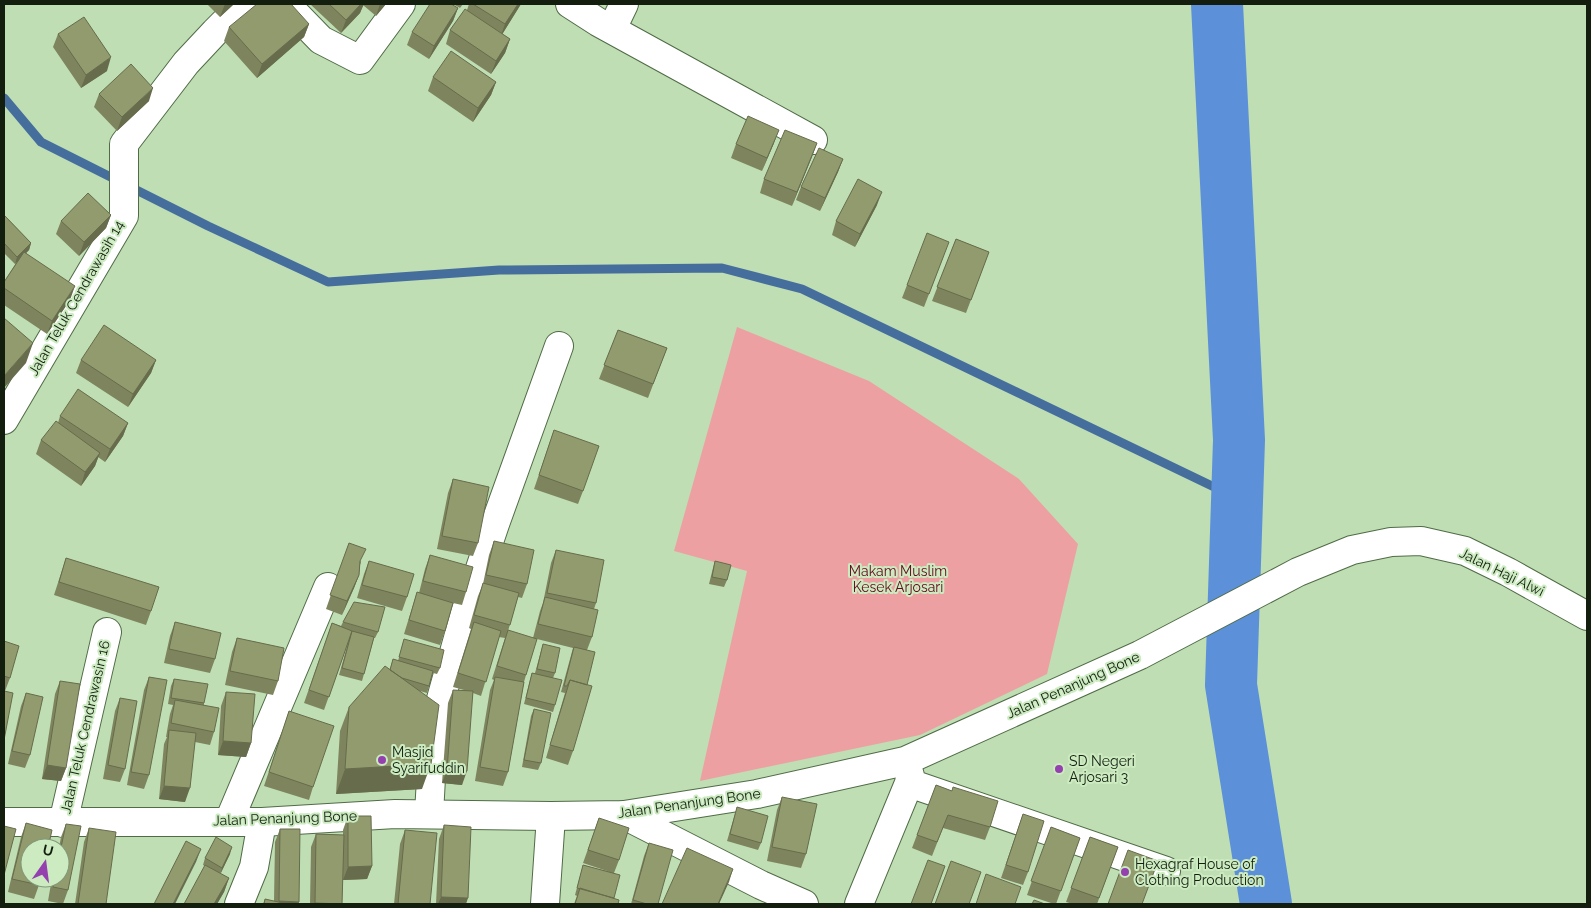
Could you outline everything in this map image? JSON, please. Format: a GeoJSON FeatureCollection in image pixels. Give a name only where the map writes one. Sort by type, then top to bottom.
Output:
{"type":"FeatureCollection","features":[{"type":"Feature","properties":{"kind":"street","name":"Jalan Teluk Cendrawasih 14"},"geometry":{"type":"LineString","coordinates":[[4,420],[124,216],[124,144],[186,63],[243,4]]}},
{"type":"Feature","properties":{"kind":"street"},"geometry":{"type":"LineString","coordinates":[[286,4],[321,40],[360,60],[401,4]]}},
{"type":"Feature","properties":{"kind":"street"},"geometry":{"type":"LineString","coordinates":[[570,4],[813,140]]}},
{"type":"Feature","properties":{"kind":"street"},"geometry":{"type":"LineString","coordinates":[[612,29],[624,4]]}},
{"type":"Feature","properties":{"kind":"street"},"geometry":{"type":"LineString","coordinates":[[429,814],[434,724],[464,613],[559,346]]}},
{"type":"Feature","properties":{"kind":"street","name":"Jalan Haji Alwi"},"geometry":{"type":"LineString","coordinates":[[1298,572],[1352,550],[1391,542],[1421,541],[1465,551],[1508,572],[1587,616]]}},
{"type":"Feature","properties":{"kind":"street","name":"Jalan Penanjung Bone"},"geometry":{"type":"LineString","coordinates":[[4,822],[262,822],[395,814],[624,815],[907,772],[1140,655],[1298,572]]}},
{"type":"Feature","properties":{"kind":"street"},"geometry":{"type":"LineString","coordinates":[[229,821],[328,587]]}},
{"type":"Feature","properties":{"kind":"street","name":"Jalan Teluk Cendrawasin 16"},"geometry":{"type":"LineString","coordinates":[[63,823],[107,632]]}},
{"type":"Feature","properties":{"kind":"street"},"geometry":{"type":"LineString","coordinates":[[859,904],[907,772],[1166,870]]}},
{"type":"Feature","properties":{"kind":"street"},"geometry":{"type":"LineString","coordinates":[[624,815],[756,895],[804,904]]}},
{"type":"Feature","properties":{"kind":"street"},"geometry":{"type":"LineString","coordinates":[[545,904],[550,816]]}},
{"type":"Feature","properties":{"kind":"street"},"geometry":{"type":"LineString","coordinates":[[239,904],[254,867],[262,822]]}},
{"type":"Feature","properties":{"kind":"green space","name":"Makam Muslim Kesek Arjosari"},"geometry":{"type":"Polygon","coordinates":[[[737,327],[869,381],[1019,479],[1078,544],[1047,674],[920,735],[700,781],[747,571],[674,551],[737,327]]]}},
{"type":"Feature","properties":{"kind":"building"},"geometry":{"type":"Polygon","coordinates":[[[257,4],[291,4],[309,24],[262,64],[229,27],[257,4]]]}},
{"type":"Feature","properties":{"kind":"building"},"geometry":{"type":"Polygon","coordinates":[[[329,4],[361,4],[346,20],[329,4]]]}},
{"type":"Feature","properties":{"kind":"building"},"geometry":{"type":"Polygon","coordinates":[[[430,4],[451,4],[458,8],[434,46],[412,32],[430,4]]]}},
{"type":"Feature","properties":{"kind":"building"},"geometry":{"type":"Polygon","coordinates":[[[473,4],[518,4],[505,24],[473,4]]]}},
{"type":"Feature","properties":{"kind":"building"},"geometry":{"type":"Polygon","coordinates":[[[465,9],[510,39],[496,61],[450,30],[465,9]]]}},
{"type":"Feature","properties":{"kind":"building"},"geometry":{"type":"Polygon","coordinates":[[[84,17],[111,57],[86,75],[58,34],[84,17]]]}},
{"type":"Feature","properties":{"kind":"building"},"geometry":{"type":"Polygon","coordinates":[[[451,51],[496,82],[478,108],[433,77],[451,51]]]}},
{"type":"Feature","properties":{"kind":"building"},"geometry":{"type":"Polygon","coordinates":[[[131,64],[153,88],[122,117],[99,94],[131,64]]]}},
{"type":"Feature","properties":{"kind":"building"},"geometry":{"type":"Polygon","coordinates":[[[748,116],[779,130],[767,158],[736,144],[748,116]]]}},
{"type":"Feature","properties":{"kind":"building"},"geometry":{"type":"Polygon","coordinates":[[[785,130],[817,143],[797,192],[764,179],[785,130]]]}},
{"type":"Feature","properties":{"kind":"building"},"geometry":{"type":"Polygon","coordinates":[[[819,148],[843,159],[825,198],[801,187],[819,148]]]}},
{"type":"Feature","properties":{"kind":"building"},"geometry":{"type":"Polygon","coordinates":[[[858,179],[882,192],[860,234],[836,221],[858,179]]]}},
{"type":"Feature","properties":{"kind":"building"},"geometry":{"type":"Polygon","coordinates":[[[88,193],[111,215],[84,242],[61,221],[88,193]]]}},
{"type":"Feature","properties":{"kind":"building"},"geometry":{"type":"Polygon","coordinates":[[[4,215],[31,243],[17,257],[4,243],[4,215]]]}},
{"type":"Feature","properties":{"kind":"building"},"geometry":{"type":"Polygon","coordinates":[[[927,233],[949,242],[929,294],[907,285],[927,233]]]}},
{"type":"Feature","properties":{"kind":"building"},"geometry":{"type":"Polygon","coordinates":[[[956,239],[989,252],[971,300],[937,287],[956,239]]]}},
{"type":"Feature","properties":{"kind":"building"},"geometry":{"type":"Polygon","coordinates":[[[24,252],[75,286],[52,321],[4,288],[4,282],[24,252]]]}},
{"type":"Feature","properties":{"kind":"building"},"geometry":{"type":"Polygon","coordinates":[[[4,318],[33,343],[4,376],[4,318]]]}},
{"type":"Feature","properties":{"kind":"building"},"geometry":{"type":"Polygon","coordinates":[[[104,325],[156,360],[133,394],[81,360],[104,325]]]}},
{"type":"Feature","properties":{"kind":"building"},"geometry":{"type":"Polygon","coordinates":[[[618,330],[667,348],[653,384],[604,365],[618,330]]]}},
{"type":"Feature","properties":{"kind":"building"},"geometry":{"type":"Polygon","coordinates":[[[78,389],[128,423],[110,449],[60,416],[78,389]]]}},
{"type":"Feature","properties":{"kind":"building"},"geometry":{"type":"Polygon","coordinates":[[[56,421],[100,453],[85,472],[41,440],[56,421]]]}},
{"type":"Feature","properties":{"kind":"building"},"geometry":{"type":"Polygon","coordinates":[[[554,430],[599,446],[583,491],[539,475],[554,430]]]}},
{"type":"Feature","properties":{"kind":"building"},"geometry":{"type":"Polygon","coordinates":[[[453,479],[489,487],[478,543],[442,536],[453,479]]]}},
{"type":"Feature","properties":{"kind":"building"},"geometry":{"type":"Polygon","coordinates":[[[494,541],[534,550],[527,584],[486,575],[494,541]]]}},
{"type":"Feature","properties":{"kind":"building"},"geometry":{"type":"Polygon","coordinates":[[[349,543],[366,549],[360,561],[359,575],[347,601],[330,595],[349,543]]]}},
{"type":"Feature","properties":{"kind":"building"},"geometry":{"type":"Polygon","coordinates":[[[556,550],[604,560],[596,603],[547,593],[556,550]]]}},
{"type":"Feature","properties":{"kind":"building"},"geometry":{"type":"Polygon","coordinates":[[[430,555],[473,567],[466,592],[423,581],[430,555]]]}},
{"type":"Feature","properties":{"kind":"building"},"geometry":{"type":"Polygon","coordinates":[[[66,558],[159,587],[151,611],[59,582],[66,558]]]}},
{"type":"Feature","properties":{"kind":"building"},"geometry":{"type":"Polygon","coordinates":[[[369,561],[414,574],[407,597],[362,585],[369,561]]]}},
{"type":"Feature","properties":{"kind":"building"},"geometry":{"type":"Polygon","coordinates":[[[715,561],[731,565],[727,580],[712,577],[715,561]]]}},
{"type":"Feature","properties":{"kind":"building"},"geometry":{"type":"Polygon","coordinates":[[[483,583],[519,593],[510,625],[474,615],[483,583]]]}},
{"type":"Feature","properties":{"kind":"building"},"geometry":{"type":"Polygon","coordinates":[[[417,592],[453,603],[445,631],[409,620],[417,592]]]}},
{"type":"Feature","properties":{"kind":"building"},"geometry":{"type":"Polygon","coordinates":[[[545,597],[598,610],[592,637],[538,624],[545,597]]]}},
{"type":"Feature","properties":{"kind":"building"},"geometry":{"type":"Polygon","coordinates":[[[354,602],[385,607],[378,632],[343,622],[354,602]]]}},
{"type":"Feature","properties":{"kind":"building"},"geometry":{"type":"Polygon","coordinates":[[[175,622],[221,633],[215,659],[169,649],[175,622]]]}},
{"type":"Feature","properties":{"kind":"building"},"geometry":{"type":"Polygon","coordinates":[[[474,622],[501,631],[486,682],[458,673],[474,622]]]}},
{"type":"Feature","properties":{"kind":"building"},"geometry":{"type":"Polygon","coordinates":[[[332,623],[352,631],[329,697],[309,690],[332,623]]]}},
{"type":"Feature","properties":{"kind":"building"},"geometry":{"type":"Polygon","coordinates":[[[508,630],[537,639],[526,675],[497,666],[508,630]]]}},
{"type":"Feature","properties":{"kind":"building"},"geometry":{"type":"Polygon","coordinates":[[[352,631],[374,637],[364,674],[342,668],[352,631]]]}},
{"type":"Feature","properties":{"kind":"building"},"geometry":{"type":"Polygon","coordinates":[[[237,638],[284,648],[278,681],[230,671],[237,638]]]}},
{"type":"Feature","properties":{"kind":"building"},"geometry":{"type":"Polygon","coordinates":[[[404,639],[444,650],[440,668],[399,657],[404,639]]]}},
{"type":"Feature","properties":{"kind":"building"},"geometry":{"type":"Polygon","coordinates":[[[4,641],[19,646],[10,678],[4,676],[4,641]]]}},
{"type":"Feature","properties":{"kind":"building"},"geometry":{"type":"Polygon","coordinates":[[[543,644],[560,648],[555,673],[537,669],[543,644]]]}},
{"type":"Feature","properties":{"kind":"building"},"geometry":{"type":"Polygon","coordinates":[[[574,647],[595,652],[587,685],[570,680],[567,686],[564,686],[574,647]]]}},
{"type":"Feature","properties":{"kind":"building"},"geometry":{"type":"Polygon","coordinates":[[[393,659],[433,671],[429,686],[402,678],[390,670],[393,659]]]}},
{"type":"Feature","properties":{"kind":"building","name":"Masjid Syarifuddin"},"geometry":{"type":"Polygon","coordinates":[[[385,666],[439,705],[431,764],[345,769],[349,707],[385,666]]]}},
{"type":"Feature","properties":{"kind":"building"},"geometry":{"type":"Polygon","coordinates":[[[532,673],[562,680],[555,705],[526,698],[532,673]]]}},
{"type":"Feature","properties":{"kind":"building"},"geometry":{"type":"Polygon","coordinates":[[[149,677],[167,680],[149,775],[131,772],[149,677]]]}},
{"type":"Feature","properties":{"kind":"building"},"geometry":{"type":"Polygon","coordinates":[[[495,677],[524,682],[508,772],[480,767],[495,677]]]}},
{"type":"Feature","properties":{"kind":"building"},"geometry":{"type":"Polygon","coordinates":[[[174,679],[208,684],[204,703],[171,698],[174,679]]]}},
{"type":"Feature","properties":{"kind":"building"},"geometry":{"type":"Polygon","coordinates":[[[570,680],[592,686],[573,751],[550,745],[570,680]]]}},
{"type":"Feature","properties":{"kind":"building"},"geometry":{"type":"Polygon","coordinates":[[[60,681],[80,684],[66,768],[47,765],[60,681]]]}},
{"type":"Feature","properties":{"kind":"building"},"geometry":{"type":"Polygon","coordinates":[[[453,690],[473,691],[467,771],[447,770],[453,690]]]}},
{"type":"Feature","properties":{"kind":"building"},"geometry":{"type":"Polygon","coordinates":[[[4,691],[13,693],[4,740],[4,691]]]}},
{"type":"Feature","properties":{"kind":"building"},"geometry":{"type":"Polygon","coordinates":[[[226,692],[255,694],[251,743],[223,741],[226,692]]]}},
{"type":"Feature","properties":{"kind":"building"},"geometry":{"type":"Polygon","coordinates":[[[26,693],[43,697],[30,755],[12,751],[26,693]]]}},
{"type":"Feature","properties":{"kind":"building"},"geometry":{"type":"Polygon","coordinates":[[[120,698],[137,701],[125,769],[108,765],[120,698]]]}},
{"type":"Feature","properties":{"kind":"building"},"geometry":{"type":"Polygon","coordinates":[[[175,700],[219,708],[214,732],[171,723],[175,700]]]}},
{"type":"Feature","properties":{"kind":"building"},"geometry":{"type":"Polygon","coordinates":[[[534,709],[551,713],[541,763],[524,760],[534,709]]]}},
{"type":"Feature","properties":{"kind":"building"},"geometry":{"type":"Polygon","coordinates":[[[289,711],[334,726],[313,787],[269,772],[289,711]]]}},
{"type":"Feature","properties":{"kind":"building"},"geometry":{"type":"Polygon","coordinates":[[[169,730],[196,733],[190,788],[164,786],[169,730]]]}},
{"type":"Feature","properties":{"kind":"building"},"geometry":{"type":"Polygon","coordinates":[[[936,785],[952,791],[953,787],[998,801],[990,827],[948,815],[937,842],[917,835],[936,785]]]}},
{"type":"Feature","properties":{"kind":"building"},"geometry":{"type":"Polygon","coordinates":[[[782,797],[817,804],[806,854],[772,847],[782,797]]]}},
{"type":"Feature","properties":{"kind":"building"},"geometry":{"type":"Polygon","coordinates":[[[737,807],[768,816],[761,843],[730,834],[737,807]]]}},
{"type":"Feature","properties":{"kind":"building"},"geometry":{"type":"Polygon","coordinates":[[[1023,814],[1044,821],[1028,872],[1006,865],[1023,814]]]}},
{"type":"Feature","properties":{"kind":"building"},"geometry":{"type":"Polygon","coordinates":[[[348,816],[371,816],[372,866],[348,867],[348,816]]]}},
{"type":"Feature","properties":{"kind":"building"},"geometry":{"type":"Polygon","coordinates":[[[599,818],[629,828],[619,860],[588,850],[599,818]]]}},
{"type":"Feature","properties":{"kind":"building"},"geometry":{"type":"Polygon","coordinates":[[[26,823],[52,830],[50,838],[22,838],[26,823]]]}},
{"type":"Feature","properties":{"kind":"building"},"geometry":{"type":"Polygon","coordinates":[[[66,824],[81,826],[70,880],[70,838],[63,838],[66,824]]]}},
{"type":"Feature","properties":{"kind":"building"},"geometry":{"type":"Polygon","coordinates":[[[444,825],[471,827],[468,898],[441,897],[444,825]]]}},
{"type":"Feature","properties":{"kind":"building"},"geometry":{"type":"Polygon","coordinates":[[[4,826],[16,829],[4,875],[4,826]]]}},
{"type":"Feature","properties":{"kind":"building"},"geometry":{"type":"Polygon","coordinates":[[[1051,827],[1080,838],[1061,891],[1031,881],[1051,827]]]}},
{"type":"Feature","properties":{"kind":"building"},"geometry":{"type":"Polygon","coordinates":[[[89,828],[116,832],[106,904],[78,904],[89,828]]]}},
{"type":"Feature","properties":{"kind":"building"},"geometry":{"type":"Polygon","coordinates":[[[280,829],[300,829],[299,902],[279,901],[280,829]]]}},
{"type":"Feature","properties":{"kind":"building"},"geometry":{"type":"Polygon","coordinates":[[[405,830],[437,833],[430,904],[398,904],[405,830]]]}},
{"type":"Feature","properties":{"kind":"building"},"geometry":{"type":"Polygon","coordinates":[[[316,834],[344,835],[342,904],[315,903],[316,834]]]}},
{"type":"Feature","properties":{"kind":"building"},"geometry":{"type":"Polygon","coordinates":[[[216,837],[232,847],[222,868],[205,858],[216,837]]]}},
{"type":"Feature","properties":{"kind":"building"},"geometry":{"type":"Polygon","coordinates":[[[1090,837],[1118,847],[1099,898],[1071,888],[1090,837]]]}},
{"type":"Feature","properties":{"kind":"building"},"geometry":{"type":"Polygon","coordinates":[[[186,841],[201,849],[173,904],[154,904],[186,841]]]}},
{"type":"Feature","properties":{"kind":"building"},"geometry":{"type":"Polygon","coordinates":[[[649,843],[673,850],[658,904],[647,904],[633,900],[649,843]]]}},
{"type":"Feature","properties":{"kind":"building"},"geometry":{"type":"Polygon","coordinates":[[[20,847],[20,881],[12,879],[20,847]]]}},
{"type":"Feature","properties":{"kind":"building"},"geometry":{"type":"Polygon","coordinates":[[[687,848],[733,869],[718,904],[662,904],[687,848]]]}},
{"type":"Feature","properties":{"kind":"building"},"geometry":{"type":"Polygon","coordinates":[[[1128,850],[1158,861],[1142,904],[1108,904],[1128,850]]]}},
{"type":"Feature","properties":{"kind":"building"},"geometry":{"type":"Polygon","coordinates":[[[928,860],[945,866],[931,904],[911,904],[928,860]]]}},
{"type":"Feature","properties":{"kind":"building"},"geometry":{"type":"Polygon","coordinates":[[[951,861],[981,872],[969,904],[935,904],[951,861]]]}},
{"type":"Feature","properties":{"kind":"building"},"geometry":{"type":"Polygon","coordinates":[[[205,865],[229,878],[214,904],[184,904],[205,865]]]}},
{"type":"Feature","properties":{"kind":"building"},"geometry":{"type":"Polygon","coordinates":[[[583,865],[620,875],[614,898],[577,888],[583,865]]]}},
{"type":"Feature","properties":{"kind":"building"},"geometry":{"type":"Polygon","coordinates":[[[986,874],[1021,887],[1015,904],[976,904],[986,874]]]}},
{"type":"Feature","properties":{"kind":"building"},"geometry":{"type":"Polygon","coordinates":[[[580,888],[619,900],[618,904],[575,904],[580,888]]]}},
{"type":"Feature","properties":{"kind":"building"},"geometry":{"type":"Polygon","coordinates":[[[265,899],[287,904],[264,904],[265,899]]]}},
{"type":"Feature","properties":{"kind":"building"},"geometry":{"type":"Polygon","coordinates":[[[1034,900],[1045,904],[1032,904],[1034,900]]]}},
{"type":"Feature","properties":{"kind":"waterway"},"geometry":{"type":"LineString","coordinates":[[1217,4],[1239,440],[1231,685],[1266,904]]}},
{"type":"Feature","properties":{"kind":"waterway"},"geometry":{"type":"LineString","coordinates":[[4,98],[41,142],[208,226],[328,282],[499,270],[722,268],[802,289],[1237,498]]}},
{"type":"Feature","properties":{"kind":"place","name":"Masjid Syarifuddin"},"geometry":{"type":"Point","coordinates":[382,760]}},
{"type":"Feature","properties":{"kind":"place","name":"SD Negeri Arjosari 3"},"geometry":{"type":"Point","coordinates":[1059,769]}},
{"type":"Feature","properties":{"kind":"place","name":"Hexagraf House of Clothing Production"},"geometry":{"type":"Point","coordinates":[1125,872]}}]}
